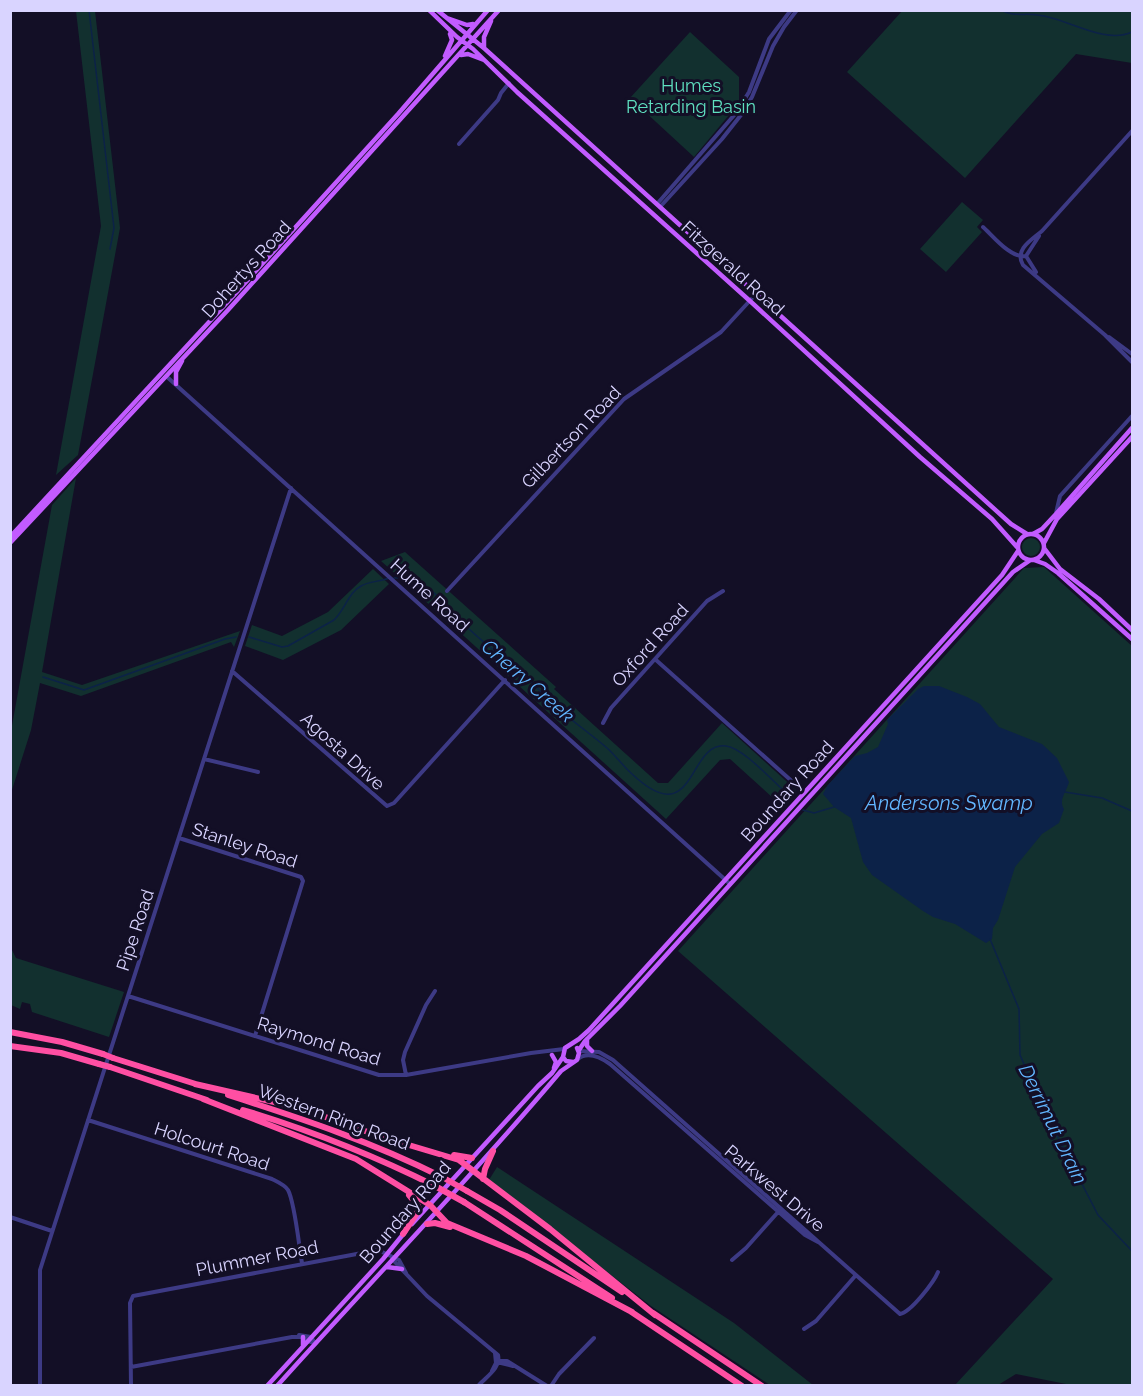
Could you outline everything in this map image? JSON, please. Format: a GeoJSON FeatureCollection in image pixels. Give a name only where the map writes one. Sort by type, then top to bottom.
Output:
{"type":"FeatureCollection","features":[{"type":"Feature","properties":{"kind":"highway","name":"Western Ring Road"},"geometry":{"type":"LineString","coordinates":[[10,1032],[62,1042],[103,1054],[341,1132],[405,1158],[500,1210],[762,1386]]}},
{"type":"Feature","properties":{"kind":"highway","name":"Western Ring Road"},"geometry":{"type":"LineString","coordinates":[[10,1046],[61,1053],[110,1067],[340,1143],[400,1168],[464,1202],[742,1386]]}},
{"type":"Feature","properties":{"kind":"highway"},"geometry":{"type":"LineString","coordinates":[[195,1084],[290,1105],[382,1137],[457,1159],[549,1229],[655,1315]]}},
{"type":"Feature","properties":{"kind":"highway"},"geometry":{"type":"LineString","coordinates":[[203,1099],[348,1155],[430,1205],[447,1223],[536,1261],[632,1312]]}},
{"type":"Feature","properties":{"kind":"highway"},"geometry":{"type":"LineString","coordinates":[[483,1179],[493,1151]]}},
{"type":"Feature","properties":{"kind":"highway"},"geometry":{"type":"LineString","coordinates":[[439,1153],[472,1158]]}},
{"type":"Feature","properties":{"kind":"highway"},"geometry":{"type":"LineString","coordinates":[[402,1188],[419,1208],[403,1234]]}},
{"type":"Feature","properties":{"kind":"highway"},"geometry":{"type":"LineString","coordinates":[[427,1224],[438,1224],[488,1240]]}},
{"type":"Feature","properties":{"kind":"main road","name":"Fitzgerald Road"},"geometry":{"type":"LineString","coordinates":[[429,10],[884,424],[992,519],[1017,549]]}},
{"type":"Feature","properties":{"kind":"main road","name":"Fitzgerald Road"},"geometry":{"type":"LineString","coordinates":[[437,10],[473,39],[1011,524],[1030,534]]}},
{"type":"Feature","properties":{"kind":"main road","name":"Dohertys Road"},"geometry":{"type":"LineString","coordinates":[[365,154],[488,10]]}},
{"type":"Feature","properties":{"kind":"main road"},"geometry":{"type":"LineString","coordinates":[[485,50],[484,37],[498,12]]}},
{"type":"Feature","properties":{"kind":"main road","name":"Dohertys Road"},"geometry":{"type":"LineString","coordinates":[[10,543],[164,373],[194,345],[365,154],[498,12]]}},
{"type":"Feature","properties":{"kind":"main road"},"geometry":{"type":"LineString","coordinates":[[444,16],[467,25],[476,23]]}},
{"type":"Feature","properties":{"kind":"main road"},"geometry":{"type":"LineString","coordinates":[[441,64],[452,40],[447,28]]}},
{"type":"Feature","properties":{"kind":"main road"},"geometry":{"type":"LineString","coordinates":[[458,57],[465,54],[487,61]]}},
{"type":"Feature","properties":{"kind":"main road"},"geometry":{"type":"LineString","coordinates":[[652,213],[658,206]]}},
{"type":"Feature","properties":{"kind":"main road","name":"Dohertys Road"},"geometry":{"type":"LineString","coordinates":[[10,537],[309,216]]}},
{"type":"Feature","properties":{"kind":"main road"},"geometry":{"type":"LineString","coordinates":[[176,384],[175,376],[178,368],[194,345]]}},
{"type":"Feature","properties":{"kind":"main road"},"geometry":{"type":"LineString","coordinates":[[884,424],[891,416]]}},
{"type":"Feature","properties":{"kind":"main road"},"geometry":{"type":"LineString","coordinates":[[1132,427],[1042,529],[1019,541],[1017,549],[1021,557],[1045,564],[1065,578],[1132,639]]}},
{"type":"Feature","properties":{"kind":"main road"},"geometry":{"type":"LineString","coordinates":[[1032,561],[1042,555],[1044,546],[1058,519],[1132,437]]}},
{"type":"Feature","properties":{"kind":"main road"},"geometry":{"type":"LineString","coordinates":[[1030,534],[1039,537],[1060,569],[1099,599],[1132,630]]}},
{"type":"Feature","properties":{"kind":"main road","name":"Boundary Road"},"geometry":{"type":"LineString","coordinates":[[571,1046],[594,1025],[1002,576],[1017,549]]}},
{"type":"Feature","properties":{"kind":"main road","name":"Boundary Road"},"geometry":{"type":"LineString","coordinates":[[579,1051],[587,1039],[1013,572],[1032,561]]}},
{"type":"Feature","properties":{"kind":"main road"},"geometry":{"type":"LineString","coordinates":[[804,792],[809,797]]}},
{"type":"Feature","properties":{"kind":"main road"},"geometry":{"type":"LineString","coordinates":[[587,1039],[587,1046],[592,1051]]}},
{"type":"Feature","properties":{"kind":"main road"},"geometry":{"type":"LineString","coordinates":[[571,1046],[579,1051],[575,1061],[566,1061],[563,1057],[564,1049],[571,1046]]}},
{"type":"Feature","properties":{"kind":"main road"},"geometry":{"type":"LineString","coordinates":[[552,1055],[556,1062],[552,1073]]}},
{"type":"Feature","properties":{"kind":"main road","name":"Boundary Road"},"geometry":{"type":"LineString","coordinates":[[308,1337],[552,1073],[563,1057]]}},
{"type":"Feature","properties":{"kind":"main road","name":"Boundary Road"},"geometry":{"type":"LineString","coordinates":[[278,1386],[493,1151],[561,1071],[575,1061]]}},
{"type":"Feature","properties":{"kind":"main road"},"geometry":{"type":"LineString","coordinates":[[385,1268],[392,1266],[404,1271]]}},
{"type":"Feature","properties":{"kind":"main road"},"geometry":{"type":"LineString","coordinates":[[267,1386],[303,1346],[308,1337]]}},
{"type":"Feature","properties":{"kind":"street"},"geometry":{"type":"LineString","coordinates":[[658,206],[747,106],[763,61],[791,10]]}},
{"type":"Feature","properties":{"kind":"street"},"geometry":{"type":"LineString","coordinates":[[776,34],[797,10]]}},
{"type":"Feature","properties":{"kind":"street"},"geometry":{"type":"LineString","coordinates":[[459,144],[509,84]]}},
{"type":"Feature","properties":{"kind":"street"},"geometry":{"type":"LineString","coordinates":[[1022,256],[1132,130]]}},
{"type":"Feature","properties":{"kind":"street"},"geometry":{"type":"LineString","coordinates":[[982,226],[1008,249],[1022,256],[1038,275],[1106,335],[1132,362]]}},
{"type":"Feature","properties":{"kind":"street","name":"Gilbertson Road"},"geometry":{"type":"LineString","coordinates":[[447,591],[624,399],[721,332],[756,294]]}},
{"type":"Feature","properties":{"kind":"street"},"geometry":{"type":"LineString","coordinates":[[1106,335],[1132,354]]}},
{"type":"Feature","properties":{"kind":"street","name":"Hume Road"},"geometry":{"type":"LineString","coordinates":[[164,373],[730,884]]}},
{"type":"Feature","properties":{"kind":"street"},"geometry":{"type":"LineString","coordinates":[[1056,514],[1060,496],[1132,416]]}},
{"type":"Feature","properties":{"kind":"street"},"geometry":{"type":"LineString","coordinates":[[1125,425],[1132,427]]}},
{"type":"Feature","properties":{"kind":"street","name":"Pipe Road"},"geometry":{"type":"LineString","coordinates":[[40,1386],[39,1277],[291,488]]}},
{"type":"Feature","properties":{"kind":"street","name":"Oxford Road"},"geometry":{"type":"LineString","coordinates":[[603,723],[611,708],[706,601],[723,591]]}},
{"type":"Feature","properties":{"kind":"street"},"geometry":{"type":"LineString","coordinates":[[656,660],[804,792]]}},
{"type":"Feature","properties":{"kind":"street","name":"Agosta Drive"},"geometry":{"type":"LineString","coordinates":[[232,671],[387,806],[394,803],[505,680]]}},
{"type":"Feature","properties":{"kind":"street"},"geometry":{"type":"LineString","coordinates":[[204,759],[258,772]]}},
{"type":"Feature","properties":{"kind":"street","name":"Stanley Road"},"geometry":{"type":"LineString","coordinates":[[178,838],[302,879],[303,885],[255,1036]]}},
{"type":"Feature","properties":{"kind":"street"},"geometry":{"type":"LineString","coordinates":[[406,1075],[403,1060],[405,1052],[426,1005],[435,992]]}},
{"type":"Feature","properties":{"kind":"street","name":"Raymond Road"},"geometry":{"type":"LineString","coordinates":[[128,996],[379,1075],[406,1075],[564,1049]]}},
{"type":"Feature","properties":{"kind":"street","name":"Parkwest Drive"},"geometry":{"type":"LineString","coordinates":[[579,1051],[592,1051],[608,1056],[805,1235],[821,1244],[902,1314],[907,1312],[938,1272]]}},
{"type":"Feature","properties":{"kind":"street","name":"Raymond Road"},"geometry":{"type":"LineString","coordinates":[[542,1052],[563,1057]]}},
{"type":"Feature","properties":{"kind":"street","name":"Parkwest Drive"},"geometry":{"type":"LineString","coordinates":[[575,1061],[585,1055],[602,1059],[646,1092]]}},
{"type":"Feature","properties":{"kind":"street","name":"Holcourt Road"},"geometry":{"type":"LineString","coordinates":[[88,1120],[272,1179],[283,1185],[288,1190],[291,1201],[302,1263]]}},
{"type":"Feature","properties":{"kind":"street"},"geometry":{"type":"LineString","coordinates":[[732,1260],[780,1210]]}},
{"type":"Feature","properties":{"kind":"street"},"geometry":{"type":"LineString","coordinates":[[10,1217],[52,1231]]}},
{"type":"Feature","properties":{"kind":"street","name":"Plummer Road"},"geometry":{"type":"LineString","coordinates":[[131,1367],[131,1297],[378,1250],[387,1254]]}},
{"type":"Feature","properties":{"kind":"street"},"geometry":{"type":"LineString","coordinates":[[387,1254],[427,1296],[495,1352],[499,1361]]}},
{"type":"Feature","properties":{"kind":"street"},"geometry":{"type":"LineString","coordinates":[[804,1329],[816,1321],[856,1275]]}},
{"type":"Feature","properties":{"kind":"street"},"geometry":{"type":"LineString","coordinates":[[131,1386],[131,1367],[298,1335],[308,1337],[315,1344]]}},
{"type":"Feature","properties":{"kind":"street"},"geometry":{"type":"LineString","coordinates":[[499,1361],[507,1361],[549,1386],[594,1338]]}},
{"type":"Feature","properties":{"kind":"street"},"geometry":{"type":"LineString","coordinates":[[478,1386],[499,1361]]}},
{"type":"Feature","properties":{"kind":"green space"},"geometry":{"type":"Polygon","coordinates":[[[903,10],[1132,11],[1132,63],[1076,54],[965,178],[847,72],[903,10]]]}},
{"type":"Feature","properties":{"kind":"green space"},"geometry":{"type":"Polygon","coordinates":[[[76,11],[95,11],[120,228],[78,455],[56,475],[101,226],[76,11]]]}},
{"type":"Feature","properties":{"kind":"green space","name":"Humes Retarding Basin"},"geometry":{"type":"Polygon","coordinates":[[[690,32],[739,77],[739,103],[694,157],[630,98],[690,32]]]}},
{"type":"Feature","properties":{"kind":"green space"},"geometry":{"type":"Polygon","coordinates":[[[962,202],[983,220],[977,227],[982,232],[946,272],[920,249],[962,202]]]}},
{"type":"Feature","properties":{"kind":"green space"},"geometry":{"type":"Polygon","coordinates":[[[76,478],[42,672],[82,685],[240,631],[234,647],[231,642],[81,696],[40,683],[31,730],[11,793],[11,731],[52,505],[76,478]]]}},
{"type":"Feature","properties":{"kind":"green space"},"geometry":{"type":"Polygon","coordinates":[[[1031,538],[1037,541],[1040,547],[1037,553],[1031,556],[1025,553],[1022,547],[1025,541],[1031,538]]]}},
{"type":"Feature","properties":{"kind":"green space"},"geometry":{"type":"Polygon","coordinates":[[[405,552],[556,687],[554,689],[658,783],[668,783],[722,723],[797,793],[784,808],[730,759],[720,760],[666,819],[381,561],[405,552]]]}},
{"type":"Feature","properties":{"kind":"green space"},"geometry":{"type":"Polygon","coordinates":[[[1044,567],[1132,646],[1132,1385],[1071,1385],[1016,1374],[998,1385],[955,1385],[1053,1279],[678,951],[1024,568],[1044,567]]]}},
{"type":"Feature","properties":{"kind":"green space"},"geometry":{"type":"Polygon","coordinates":[[[373,569],[389,584],[341,630],[283,660],[245,646],[252,625],[282,636],[328,612],[373,569]]]}},
{"type":"Feature","properties":{"kind":"green space"},"geometry":{"type":"Polygon","coordinates":[[[11,948],[16,958],[124,992],[109,1037],[32,1012],[30,1004],[22,1002],[20,1009],[11,1005],[11,948]]]}},
{"type":"Feature","properties":{"kind":"green space"},"geometry":{"type":"Polygon","coordinates":[[[497,1167],[734,1323],[813,1385],[770,1385],[651,1306],[489,1180],[497,1167]]]}},
{"type":"Feature","properties":{"kind":"water","name":"Andersons Swamp"},"geometry":{"type":"Polygon","coordinates":[[[924,686],[939,686],[967,697],[980,704],[999,727],[1042,744],[1057,758],[1069,782],[1062,799],[1064,809],[1059,823],[1042,834],[1015,867],[998,920],[993,928],[992,939],[986,943],[955,924],[933,917],[872,875],[863,862],[851,818],[834,807],[823,794],[828,785],[855,756],[878,747],[888,724],[887,720],[918,689],[924,686]]]}},
{"type":"Feature","properties":{"kind":"waterway"},"geometry":{"type":"LineString","coordinates":[[89,10],[114,228],[110,249]]}},
{"type":"Feature","properties":{"kind":"waterway"},"geometry":{"type":"LineString","coordinates":[[1001,10],[1015,14],[1049,17],[1098,33],[1121,35],[1132,32]]}},
{"type":"Feature","properties":{"kind":"waterway","name":"Cherry Creek"},"geometry":{"type":"LineString","coordinates":[[249,637],[282,647],[288,646],[334,620],[361,586],[389,578]]}},
{"type":"Feature","properties":{"kind":"waterway","name":"Cherry Creek"},"geometry":{"type":"LineString","coordinates":[[394,578],[413,580],[430,589],[475,635],[522,673],[556,706],[607,748],[632,774],[653,790],[668,794],[680,790],[713,748],[726,746],[750,760],[790,796]]}},
{"type":"Feature","properties":{"kind":"waterway","name":"Cherry Creek"},"geometry":{"type":"LineString","coordinates":[[43,677],[84,690],[236,637]]}},
{"type":"Feature","properties":{"kind":"waterway","name":"Cherry Creek"},"geometry":{"type":"LineString","coordinates":[[1065,792],[1102,798],[1132,811]]}},
{"type":"Feature","properties":{"kind":"waterway","name":"Cherry Creek"},"geometry":{"type":"LineString","coordinates":[[803,810],[814,813],[834,807]]}},
{"type":"Feature","properties":{"kind":"waterway","name":"Derrimut Drain"},"geometry":{"type":"LineString","coordinates":[[990,939],[1019,1009],[1020,1055],[1049,1120],[1098,1215],[1132,1251]]}}]}
